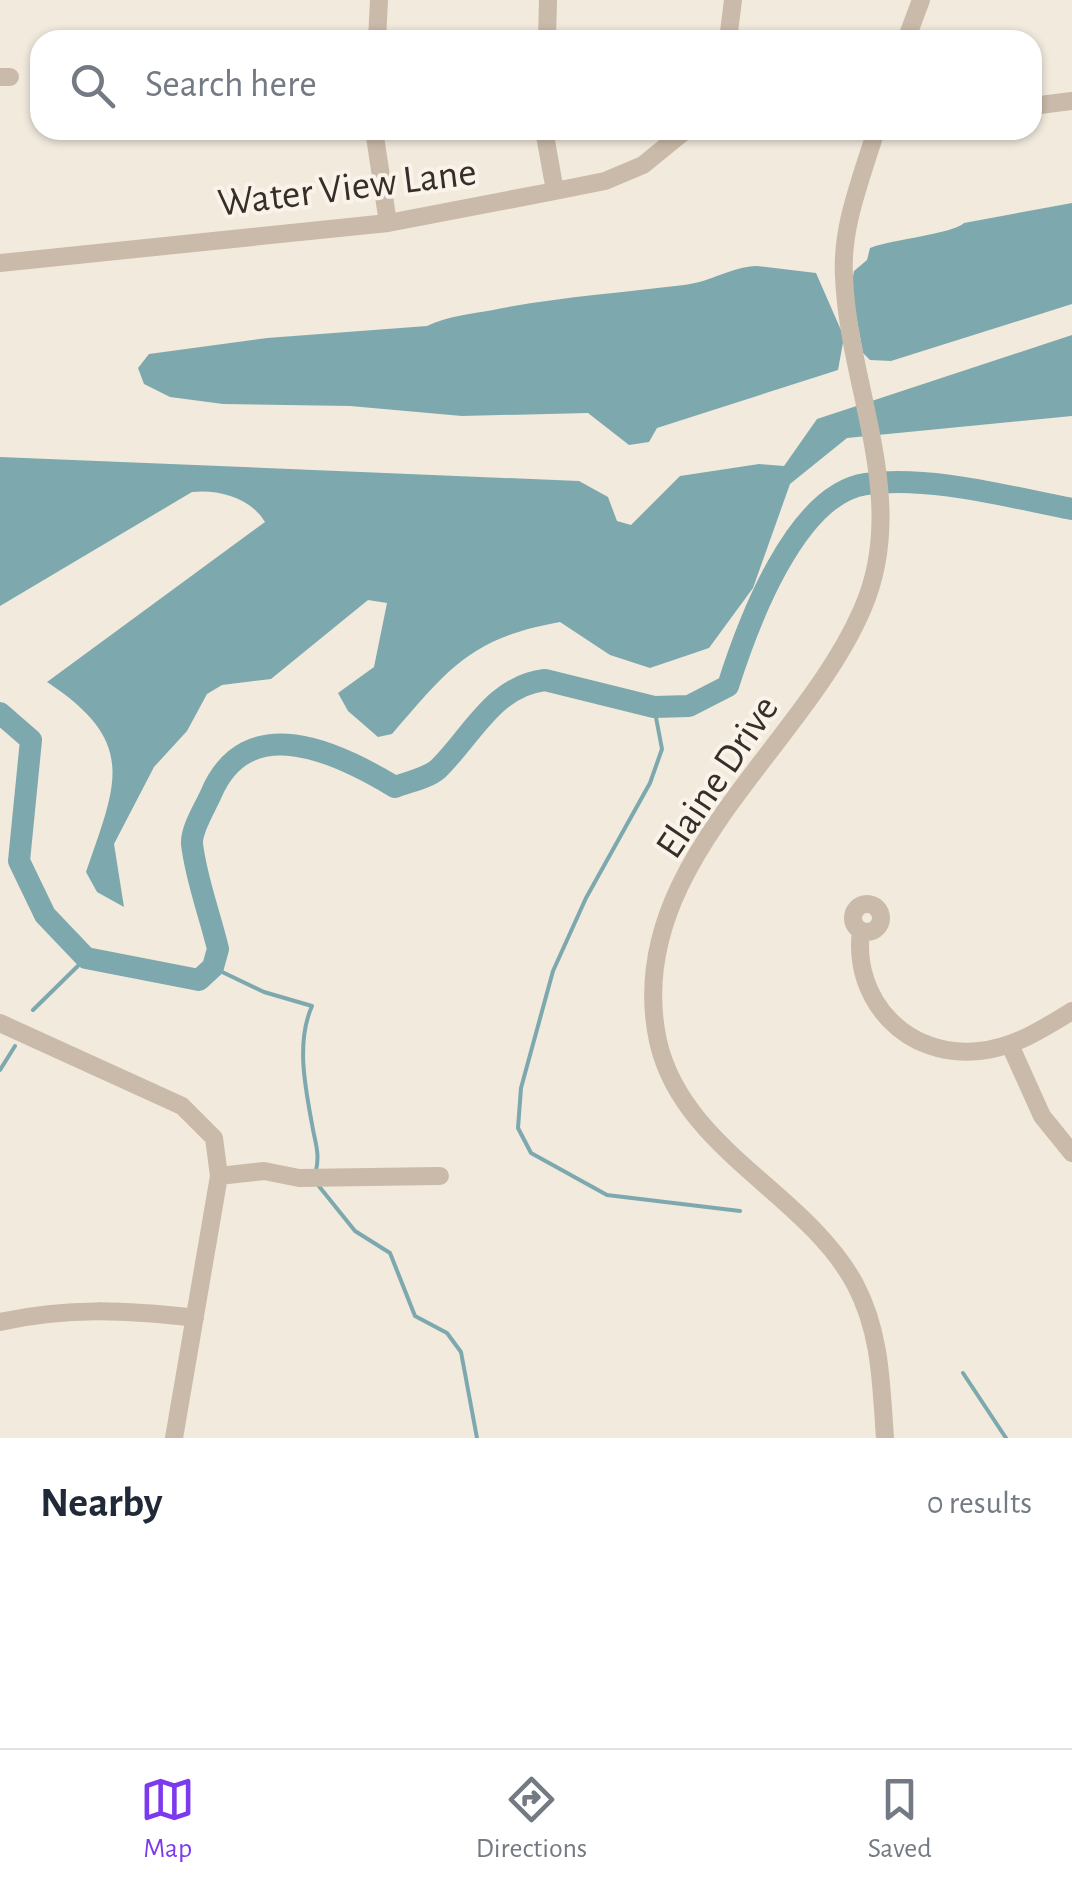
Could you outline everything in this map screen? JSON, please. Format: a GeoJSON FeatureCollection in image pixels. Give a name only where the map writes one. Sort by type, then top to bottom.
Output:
{"type":"FeatureCollection","features":[{"type":"Feature","properties":{"kind":"street"},"geometry":{"type":"LineString","coordinates":[[378,30],[379,0]]}},
{"type":"Feature","properties":{"kind":"street"},"geometry":{"type":"LineString","coordinates":[[547,30],[548,0]]}},
{"type":"Feature","properties":{"kind":"street"},"geometry":{"type":"LineString","coordinates":[[729,30],[733,0]]}},
{"type":"Feature","properties":{"kind":"street"},"geometry":{"type":"LineString","coordinates":[[910,30],[920,0]]}},
{"type":"Feature","properties":{"kind":"street"},"geometry":{"type":"LineString","coordinates":[[1042,105],[1072,101]]}},
{"type":"Feature","properties":{"kind":"street"},"geometry":{"type":"LineString","coordinates":[[376,140],[388,223]]}},
{"type":"Feature","properties":{"kind":"street"},"geometry":{"type":"LineString","coordinates":[[546,140],[555,191]]}},
{"type":"Feature","properties":{"kind":"street","name":"Water View Lane"},"geometry":{"type":"LineString","coordinates":[[0,263],[388,223],[605,181],[644,165],[674,140]]}},
{"type":"Feature","properties":{"kind":"street","name":"Elaine Drive"},"geometry":{"type":"LineString","coordinates":[[873,140],[851,212],[844,276],[873,436],[880,509],[878,551],[864,608],[807,704],[729,804],[691,867],[661,944],[654,1010],[663,1056],[688,1104],[714,1136],[822,1237],[854,1281],[874,1330],[885,1438]]}},
{"type":"Feature","properties":{"kind":"street"},"geometry":{"type":"LineString","coordinates":[[861,930],[860,966],[867,992],[887,1018],[912,1036],[941,1049],[982,1051],[1010,1045],[1072,1011]]}},
{"type":"Feature","properties":{"kind":"street"},"geometry":{"type":"LineString","coordinates":[[0,1023],[182,1106],[214,1138],[218,1176],[174,1438]]}},
{"type":"Feature","properties":{"kind":"street"},"geometry":{"type":"LineString","coordinates":[[1010,1045],[1042,1116],[1072,1154]]}},
{"type":"Feature","properties":{"kind":"street"},"geometry":{"type":"LineString","coordinates":[[218,1176],[264,1171],[299,1178],[440,1176]]}},
{"type":"Feature","properties":{"kind":"street"},"geometry":{"type":"LineString","coordinates":[[0,1322],[74,1309],[119,1309],[194,1318]]}},
{"type":"Feature","properties":{"kind":"water"},"geometry":{"type":"Polygon","coordinates":[[[1072,203],[1072,304],[891,361],[870,360],[863,353],[851,288],[854,271],[867,260],[870,248],[964,223],[1072,203]]]}},
{"type":"Feature","properties":{"kind":"water"},"geometry":{"type":"Polygon","coordinates":[[[757,266],[816,273],[844,337],[838,370],[657,428],[649,442],[629,445],[588,413],[462,416],[350,406],[223,404],[170,397],[144,384],[138,368],[149,354],[267,338],[427,326],[451,318],[565,298],[694,283],[757,266]]]}},
{"type":"Feature","properties":{"kind":"water"},"geometry":{"type":"Polygon","coordinates":[[[1072,335],[1072,416],[847,438],[790,484],[753,588],[709,648],[650,668],[610,655],[560,622],[530,629],[504,637],[464,659],[392,734],[378,737],[348,711],[338,693],[374,667],[387,603],[368,600],[271,679],[222,685],[207,694],[187,731],[154,767],[114,844],[124,907],[97,892],[86,872],[111,788],[108,745],[96,724],[47,682],[265,522],[243,501],[212,492],[192,492],[0,606],[0,457],[579,481],[608,497],[617,521],[631,525],[680,476],[759,464],[784,466],[817,419],[1072,335]]]}},
{"type":"Feature","properties":{"kind":"waterway"},"geometry":{"type":"LineString","coordinates":[[0,713],[31,740],[19,861],[45,915],[86,958],[199,980],[213,967],[218,949],[192,838],[227,768],[247,752],[270,745],[321,751],[395,787],[438,769],[497,702],[527,684],[545,680],[654,707],[689,706],[728,686],[761,598],[796,536],[817,511],[840,493],[866,484],[943,485],[1072,509]]}},
{"type":"Feature","properties":{"kind":"waterway"},"geometry":{"type":"LineString","coordinates":[[654,707],[662,749],[650,783],[586,898],[553,971],[521,1088],[518,1128],[531,1153],[607,1195],[740,1211]]}},
{"type":"Feature","properties":{"kind":"waterway"},"geometry":{"type":"LineString","coordinates":[[33,1010],[86,958]]}},
{"type":"Feature","properties":{"kind":"waterway"},"geometry":{"type":"LineString","coordinates":[[199,980],[218,970],[264,992],[312,1006],[304,1034],[303,1064],[317,1153],[316,1171]]}},
{"type":"Feature","properties":{"kind":"waterway"},"geometry":{"type":"LineString","coordinates":[[0,1070],[15,1046]]}},
{"type":"Feature","properties":{"kind":"waterway"},"geometry":{"type":"LineString","coordinates":[[318,1185],[355,1231],[390,1253],[415,1316],[447,1333],[461,1352],[477,1438]]}},
{"type":"Feature","properties":{"kind":"waterway"},"geometry":{"type":"LineString","coordinates":[[963,1373],[1006,1438]]}}]}
